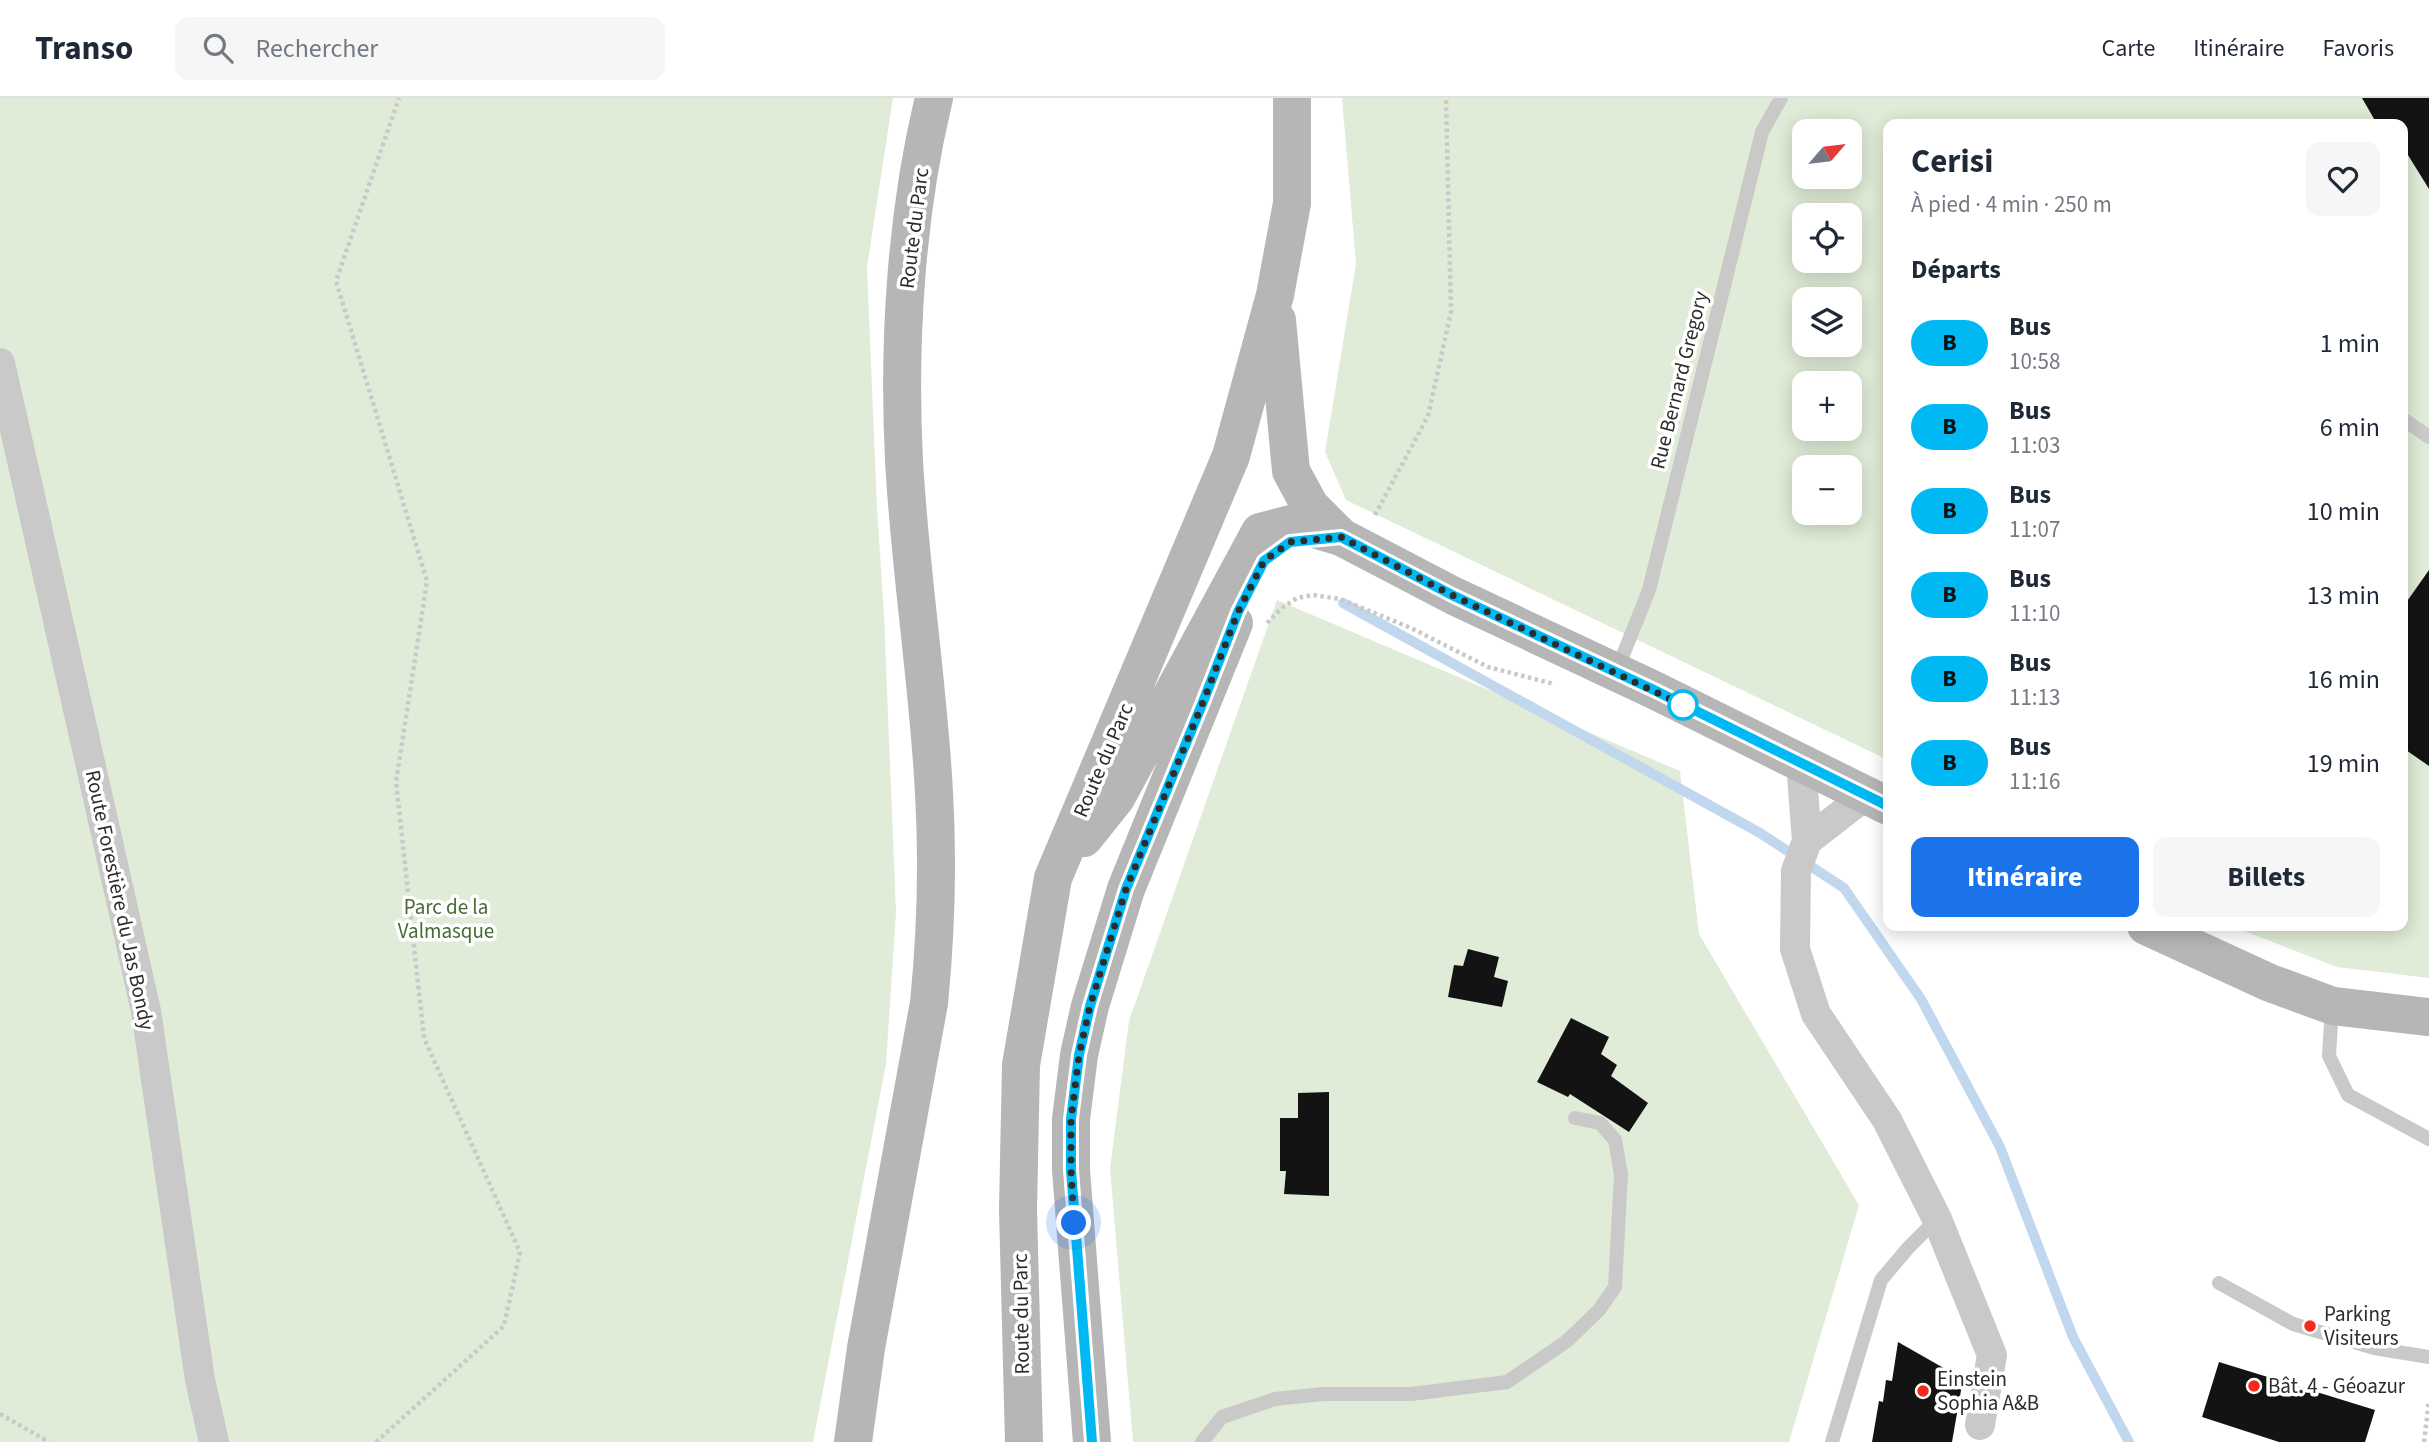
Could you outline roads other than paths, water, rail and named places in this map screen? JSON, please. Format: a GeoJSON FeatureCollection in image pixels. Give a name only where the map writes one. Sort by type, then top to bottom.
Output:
{"type":"FeatureCollection","features":[{"type":"Feature","properties":{"kind":"main road","name":"Route du Parc"},"geometry":{"type":"LineString","coordinates":[[853,1442],[866,1348],[929,1003],[937,887],[934,792],[904,460],[903,319],[924,139],[934,98]]}},
{"type":"Feature","properties":{"kind":"main road","name":"Route du Parc"},"geometry":{"type":"LineString","coordinates":[[1024,1442],[1018,1209],[1021,1065],[1053,878],[1231,456],[1275,295],[1292,204],[1292,98]]}},
{"type":"Feature","properties":{"kind":"main road"},"geometry":{"type":"LineString","coordinates":[[1275,295],[1291,471],[1310,506],[1349,542]]}},
{"type":"Feature","properties":{"kind":"main road"},"geometry":{"type":"LineString","coordinates":[[1053,878],[1116,798],[1260,532],[1294,523],[1349,542],[1877,801]]}},
{"type":"Feature","properties":{"kind":"main road"},"geometry":{"type":"LineString","coordinates":[[1092,1442],[1071,1170],[1071,1119],[1079,1055],[1090,1006],[1126,889],[1238,612],[1264,561],[1290,542],[1349,542]]}},
{"type":"Feature","properties":{"kind":"main road"},"geometry":{"type":"LineString","coordinates":[[2157,931],[2270,983],[2333,1006],[2429,1017]]}},
{"type":"Feature","properties":{"kind":"main road"},"geometry":{"type":"LineString","coordinates":[[827,1442],[852,1338],[880,1276]]}},
{"type":"Feature","properties":{"kind":"street","name":"Route Forestière du Jas Bondy"},"geometry":{"type":"LineString","coordinates":[[0,363],[146,1012],[200,1380],[214,1442]]}},
{"type":"Feature","properties":{"kind":"street"},"geometry":{"type":"LineString","coordinates":[[1801,763],[1807,841],[1797,871],[1795,949],[1815,1014],[1887,1120],[1937,1219],[1992,1355],[1980,1425]]}},
{"type":"Feature","properties":{"kind":"street"},"geometry":{"type":"LineString","coordinates":[[1807,841],[1877,801]]}},
{"type":"Feature","properties":{"kind":"lane","name":"Rue Bernard Gregory"},"geometry":{"type":"LineString","coordinates":[[1616,673],[1649,590],[1762,132],[1781,98]]}},
{"type":"Feature","properties":{"kind":"lane"},"geometry":{"type":"LineString","coordinates":[[2408,422],[2429,437]]}},
{"type":"Feature","properties":{"kind":"lane"},"geometry":{"type":"LineString","coordinates":[[2333,1006],[2329,1056],[2348,1096],[2429,1139]]}},
{"type":"Feature","properties":{"kind":"lane"},"geometry":{"type":"LineString","coordinates":[[1202,1442],[1222,1418],[1275,1399],[1323,1394],[1411,1394],[1507,1382],[1567,1341],[1600,1310],[1615,1287],[1621,1174],[1615,1140],[1600,1123],[1575,1118]]}},
{"type":"Feature","properties":{"kind":"lane"},"geometry":{"type":"LineString","coordinates":[[1832,1442],[1881,1280],[1937,1219]]}},
{"type":"Feature","properties":{"kind":"lane"},"geometry":{"type":"LineString","coordinates":[[2219,1283],[2293,1324],[2374,1348],[2429,1357]]}},
{"type":"Feature","properties":{"kind":"waterway"},"geometry":{"type":"LineString","coordinates":[[1343,603],[1760,833],[1844,888],[1921,999],[2000,1147],[2073,1337],[2129,1442]]}},
{"type":"Feature","properties":{"kind":"place","name":"Parking Visiteurs"},"geometry":{"type":"Point","coordinates":[2310,1326]}},
{"type":"Feature","properties":{"kind":"place","name":"Bât. 4 - Géoazur"},"geometry":{"type":"Point","coordinates":[2254,1386]}},
{"type":"Feature","properties":{"kind":"place","name":"Einstein Sophia A&B"},"geometry":{"type":"Point","coordinates":[1923,1391]}},
{"type":"Feature","properties":{"kind":"park label","name":"Parc de la Valmasque"},"geometry":{"type":"Point","coordinates":[446,919]}}]}
